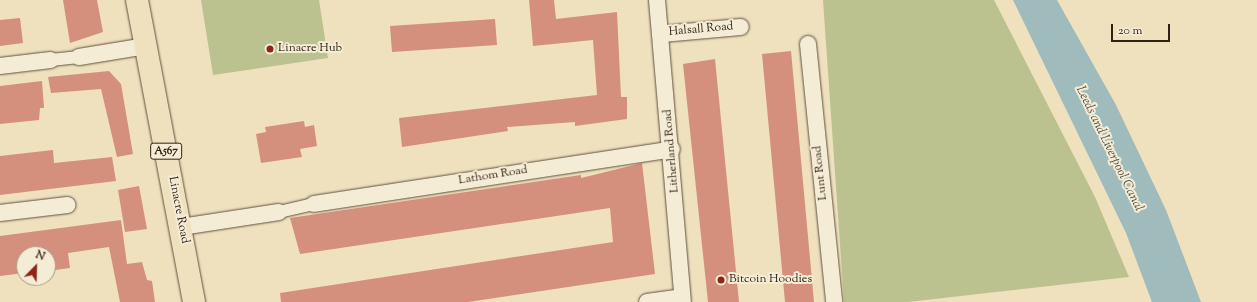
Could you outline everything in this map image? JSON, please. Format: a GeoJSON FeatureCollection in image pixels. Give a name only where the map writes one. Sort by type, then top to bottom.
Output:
{"type":"FeatureCollection","features":[{"type":"Feature","properties":{"kind":"main road","name":"Linacre Road"},"geometry":{"type":"LineString","coordinates":[[137,0],[194,302]]}},
{"type":"Feature","properties":{"kind":"street","name":"Litherland Road"},"geometry":{"type":"LineString","coordinates":[[657,0],[662,34],[672,149],[682,299]]}},
{"type":"Feature","properties":{"kind":"street","name":"Halsall Road"},"geometry":{"type":"LineString","coordinates":[[662,34],[741,27]]}},
{"type":"Feature","properties":{"kind":"street","name":"Lunt Road"},"geometry":{"type":"LineString","coordinates":[[808,44],[834,302]]}},
{"type":"Feature","properties":{"kind":"street"},"geometry":{"type":"LineString","coordinates":[[0,66],[79,57],[146,46]]}},
{"type":"Feature","properties":{"kind":"street","name":"Lathom Road"},"geometry":{"type":"LineString","coordinates":[[314,204],[672,149]]}},
{"type":"Feature","properties":{"kind":"street"},"geometry":{"type":"LineString","coordinates":[[181,227],[279,212],[314,204]]}},
{"type":"Feature","properties":{"kind":"street"},"geometry":{"type":"LineString","coordinates":[[0,213],[68,205]]}},
{"type":"Feature","properties":{"kind":"street"},"geometry":{"type":"LineString","coordinates":[[647,302],[682,299]]}},
{"type":"Feature","properties":{"kind":"green space"},"geometry":{"type":"Polygon","coordinates":[[[201,0],[319,0],[328,58],[213,75],[201,0]]]}},
{"type":"Feature","properties":{"kind":"green space"},"geometry":{"type":"Polygon","coordinates":[[[823,0],[994,0],[1095,197],[1129,277],[908,302],[844,302],[823,0]]]}},
{"type":"Feature","properties":{"kind":"water","name":"Leeds and Liverpool Canal"},"geometry":{"type":"Polygon","coordinates":[[[1013,0],[1057,0],[1116,105],[1166,210],[1201,302],[1152,302],[1126,233],[1013,0]]]}},
{"type":"Feature","properties":{"kind":"building"},"geometry":{"type":"Polygon","coordinates":[[[63,0],[97,0],[103,32],[70,43],[63,0]]]}},
{"type":"Feature","properties":{"kind":"building"},"geometry":{"type":"Polygon","coordinates":[[[529,0],[554,0],[556,19],[617,12],[621,97],[627,97],[627,119],[575,126],[575,122],[507,127],[508,131],[402,147],[399,118],[597,95],[593,40],[533,46],[529,0]]]}},
{"type":"Feature","properties":{"kind":"building"},"geometry":{"type":"Polygon","coordinates":[[[20,18],[23,43],[0,46],[0,20],[20,18]]]}},
{"type":"Feature","properties":{"kind":"building"},"geometry":{"type":"Polygon","coordinates":[[[495,19],[497,45],[392,52],[390,26],[495,19]]]}},
{"type":"Feature","properties":{"kind":"building"},"geometry":{"type":"Polygon","coordinates":[[[791,51],[814,302],[785,302],[762,54],[791,51]]]}},
{"type":"Feature","properties":{"kind":"building"},"geometry":{"type":"Polygon","coordinates":[[[715,59],[739,302],[708,302],[683,64],[715,59]]]}},
{"type":"Feature","properties":{"kind":"building"},"geometry":{"type":"Polygon","coordinates":[[[109,71],[121,84],[133,154],[117,157],[101,89],[51,93],[48,77],[109,71]]]}},
{"type":"Feature","properties":{"kind":"building"},"geometry":{"type":"Polygon","coordinates":[[[42,81],[44,108],[40,108],[39,120],[0,124],[0,86],[42,81]]]}},
{"type":"Feature","properties":{"kind":"building"},"geometry":{"type":"Polygon","coordinates":[[[304,121],[305,127],[314,125],[317,146],[300,149],[302,157],[261,163],[256,134],[266,132],[265,127],[304,121]]]}},
{"type":"Feature","properties":{"kind":"building"},"geometry":{"type":"Polygon","coordinates":[[[53,150],[54,163],[112,157],[116,181],[0,195],[0,156],[53,150]]]}},
{"type":"Feature","properties":{"kind":"building"},"geometry":{"type":"Polygon","coordinates":[[[642,163],[655,274],[468,302],[281,302],[280,293],[613,242],[610,208],[300,254],[290,218],[581,175],[581,178],[642,163]]]}},
{"type":"Feature","properties":{"kind":"building"},"geometry":{"type":"Polygon","coordinates":[[[139,186],[147,229],[125,232],[118,190],[139,186]]]}},
{"type":"Feature","properties":{"kind":"building"},"geometry":{"type":"Polygon","coordinates":[[[121,220],[127,264],[142,262],[147,280],[152,281],[155,302],[120,302],[109,247],[68,253],[70,268],[56,270],[56,246],[16,246],[16,274],[0,276],[0,236],[121,220]]]}},
{"type":"Feature","properties":{"kind":"place","name":"Linacre Hub"},"geometry":{"type":"Point","coordinates":[270,49]}},
{"type":"Feature","properties":{"kind":"place","name":"Bitcoin Hoodies"},"geometry":{"type":"Point","coordinates":[721,280]}}]}
